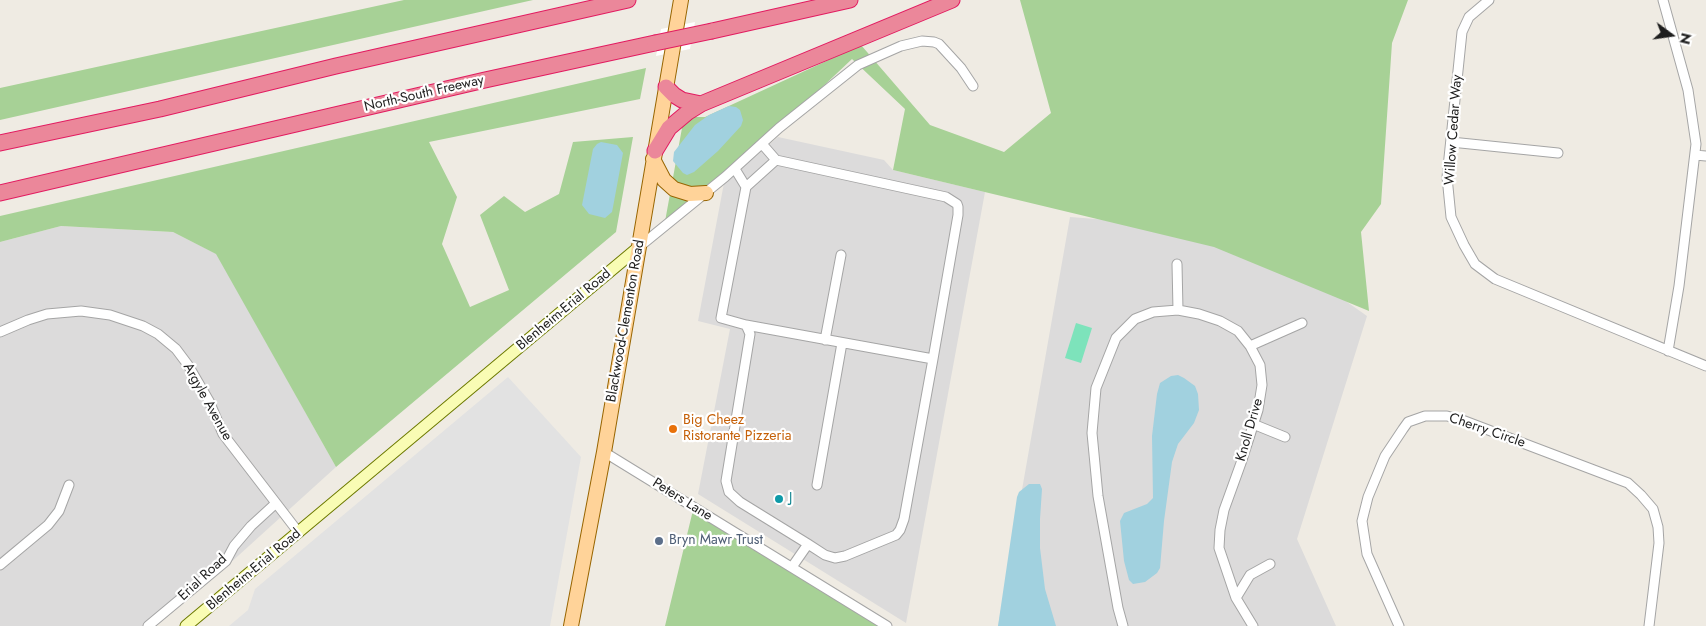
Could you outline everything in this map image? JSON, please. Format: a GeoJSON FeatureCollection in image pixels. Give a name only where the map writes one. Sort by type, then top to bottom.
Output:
{"type":"FeatureCollection","features":[{"type":"Feature","properties":{"kind":"highway"},"geometry":{"type":"LineString","coordinates":[[0,143],[160,109],[346,64],[628,0]]}},
{"type":"Feature","properties":{"kind":"highway","name":"North-South Freeway"},"geometry":{"type":"LineString","coordinates":[[0,193],[485,80],[850,0]]}},
{"type":"Feature","properties":{"kind":"highway"},"geometry":{"type":"LineString","coordinates":[[654,155],[669,128],[678,119],[701,104],[952,0]]}},
{"type":"Feature","properties":{"kind":"highway"},"geometry":{"type":"LineString","coordinates":[[666,87],[674,96],[682,100],[701,104]]}},
{"type":"Feature","properties":{"kind":"main road","name":"Blackwood-Clementon Road"},"geometry":{"type":"LineString","coordinates":[[571,626],[604,452],[682,0]]}},
{"type":"Feature","properties":{"kind":"main road"},"geometry":{"type":"LineString","coordinates":[[654,155],[664,180],[674,189],[690,194],[706,193]]}},
{"type":"Feature","properties":{"kind":"main road","name":"Blenheim-Erial Road"},"geometry":{"type":"LineString","coordinates":[[186,626],[639,247]]}},
{"type":"Feature","properties":{"kind":"street","name":"Willow Cedar Way"},"geometry":{"type":"LineString","coordinates":[[1488,0],[1469,17],[1462,32],[1447,177],[1451,217],[1464,245],[1476,264],[1495,279],[1520,291],[1706,366]]}},
{"type":"Feature","properties":{"kind":"street"},"geometry":{"type":"LineString","coordinates":[[1663,0],[1688,90],[1694,120],[1696,144],[1679,286],[1668,351]]}},
{"type":"Feature","properties":{"kind":"street","name":"Blenheim-Erial Road"},"geometry":{"type":"LineString","coordinates":[[639,247],[735,169],[763,145],[779,128],[858,65],[901,46],[922,41],[934,42],[939,44],[961,68],[973,86]]}},
{"type":"Feature","properties":{"kind":"street"},"geometry":{"type":"LineString","coordinates":[[1451,142],[1558,152]]}},
{"type":"Feature","properties":{"kind":"street"},"geometry":{"type":"LineString","coordinates":[[746,325],[750,334],[726,481],[729,492],[740,502],[825,555],[835,558],[845,556],[896,535],[904,519],[958,215],[957,204],[946,197],[776,160],[763,145]]}},
{"type":"Feature","properties":{"kind":"street"},"geometry":{"type":"LineString","coordinates":[[1695,155],[1706,156]]}},
{"type":"Feature","properties":{"kind":"street"},"geometry":{"type":"LineString","coordinates":[[776,160],[746,187],[721,318],[746,325],[932,359]]}},
{"type":"Feature","properties":{"kind":"street"},"geometry":{"type":"LineString","coordinates":[[735,169],[746,187]]}},
{"type":"Feature","properties":{"kind":"street"},"geometry":{"type":"LineString","coordinates":[[826,340],[841,255]]}},
{"type":"Feature","properties":{"kind":"street"},"geometry":{"type":"LineString","coordinates":[[1177,264],[1178,310]]}},
{"type":"Feature","properties":{"kind":"street","name":"Knoll Drive"},"geometry":{"type":"LineString","coordinates":[[1123,626],[1118,608],[1098,496],[1092,433],[1096,388],[1116,338],[1135,319],[1153,312],[1178,310],[1220,321],[1238,331],[1250,346],[1260,365],[1262,385],[1258,410],[1224,510],[1219,548],[1236,598],[1253,626]]}},
{"type":"Feature","properties":{"kind":"street","name":"Argyle Avenue"},"geometry":{"type":"LineString","coordinates":[[0,332],[47,314],[81,311],[110,315],[143,326],[158,334],[176,349],[188,365],[209,401],[223,434],[299,533]]}},
{"type":"Feature","properties":{"kind":"street"},"geometry":{"type":"LineString","coordinates":[[1250,346],[1302,323]]}},
{"type":"Feature","properties":{"kind":"street"},"geometry":{"type":"LineString","coordinates":[[817,485],[842,343]]}},
{"type":"Feature","properties":{"kind":"street","name":"Cherry Circle"},"geometry":{"type":"LineString","coordinates":[[1399,626],[1367,554],[1362,521],[1368,497],[1385,456],[1408,422],[1425,416],[1447,416],[1628,483],[1641,495],[1653,509],[1658,527],[1659,543],[1649,626]]}},
{"type":"Feature","properties":{"kind":"street"},"geometry":{"type":"LineString","coordinates":[[1253,424],[1286,437]]}},
{"type":"Feature","properties":{"kind":"street","name":"Peters Lane"},"geometry":{"type":"LineString","coordinates":[[604,452],[887,626]]}},
{"type":"Feature","properties":{"kind":"street"},"geometry":{"type":"LineString","coordinates":[[0,565],[48,525],[59,511],[69,485]]}},
{"type":"Feature","properties":{"kind":"street","name":"Erial Road"},"geometry":{"type":"LineString","coordinates":[[148,626],[226,561],[234,546],[251,526],[275,504]]}},
{"type":"Feature","properties":{"kind":"street"},"geometry":{"type":"LineString","coordinates":[[792,568],[808,544]]}},
{"type":"Feature","properties":{"kind":"street"},"geometry":{"type":"LineString","coordinates":[[1236,598],[1250,576],[1270,564]]}},
{"type":"Feature","properties":{"kind":"shaded area"},"geometry":{"type":"Polygon","coordinates":[[[778,137],[884,160],[893,170],[985,192],[906,623],[698,494],[730,329],[698,321],[724,183],[778,137]]]}},
{"type":"Feature","properties":{"kind":"shaded area"},"geometry":{"type":"Polygon","coordinates":[[[1070,217],[1147,223],[1296,266],[1367,316],[1297,539],[1336,626],[998,626],[1070,217]]]}},
{"type":"Feature","properties":{"kind":"shaded area"},"geometry":{"type":"Polygon","coordinates":[[[61,226],[173,232],[217,254],[336,467],[217,575],[156,626],[0,626],[0,242],[61,226]]]}},
{"type":"Feature","properties":{"kind":"shaded area"},"geometry":{"type":"Polygon","coordinates":[[[508,377],[581,457],[550,626],[229,626],[248,610],[255,589],[508,377]]]}},
{"type":"Feature","properties":{"kind":"green space"},"geometry":{"type":"Polygon","coordinates":[[[404,0],[533,0],[0,120],[0,88],[404,0]]]}},
{"type":"Feature","properties":{"kind":"green space"},"geometry":{"type":"Polygon","coordinates":[[[1020,0],[1408,0],[1392,43],[1381,204],[1361,232],[1369,311],[1214,247],[893,170],[905,109],[852,59],[779,128],[664,227],[684,117],[705,117],[861,45],[930,125],[1004,152],[1051,113],[1020,0]]]}},
{"type":"Feature","properties":{"kind":"green space"},"geometry":{"type":"Polygon","coordinates":[[[646,68],[640,99],[429,142],[457,197],[442,244],[470,307],[509,290],[480,215],[504,196],[525,212],[559,194],[573,142],[633,137],[616,232],[336,467],[216,254],[173,232],[61,226],[0,242],[0,216],[646,68]]]}},
{"type":"Feature","properties":{"kind":"green space"},"geometry":{"type":"Polygon","coordinates":[[[1076,323],[1092,328],[1081,363],[1065,358],[1076,323]]]}},
{"type":"Feature","properties":{"kind":"green space"},"geometry":{"type":"Polygon","coordinates":[[[694,506],[892,626],[665,626],[694,506]]]}},
{"type":"Feature","properties":{"kind":"water"},"geometry":{"type":"Polygon","coordinates":[[[729,106],[740,110],[743,120],[741,126],[718,151],[694,172],[687,175],[683,173],[673,161],[674,152],[695,125],[709,115],[729,106]]]}},
{"type":"Feature","properties":{"kind":"water"},"geometry":{"type":"Polygon","coordinates":[[[601,142],[617,145],[623,153],[612,212],[605,218],[589,214],[582,205],[593,149],[601,142]]]}},
{"type":"Feature","properties":{"kind":"water"},"geometry":{"type":"Polygon","coordinates":[[[1178,375],[1195,386],[1198,394],[1199,410],[1194,423],[1178,444],[1172,462],[1160,568],[1157,573],[1145,582],[1133,584],[1129,580],[1124,561],[1120,521],[1124,513],[1147,504],[1153,498],[1152,436],[1157,394],[1160,383],[1171,376],[1178,375]]]}},
{"type":"Feature","properties":{"kind":"water"},"geometry":{"type":"Polygon","coordinates":[[[1029,484],[1040,484],[1042,489],[1040,548],[1045,589],[1056,626],[998,626],[1017,497],[1019,492],[1029,484]]]}},
{"type":"Feature","properties":{"kind":"pier"},"geometry":{"type":"Polygon","coordinates":[[[695,22],[690,49],[656,56],[661,29],[695,22]]]}},
{"type":"Feature","properties":{"kind":"place","name":"Big Cheez Ristorante Pizzeria"},"geometry":{"type":"Point","coordinates":[673,429]}},
{"type":"Feature","properties":{"kind":"place","name":"J"},"geometry":{"type":"Point","coordinates":[779,499]}},
{"type":"Feature","properties":{"kind":"place","name":"Bryn Mawr Trust"},"geometry":{"type":"Point","coordinates":[659,541]}}]}
